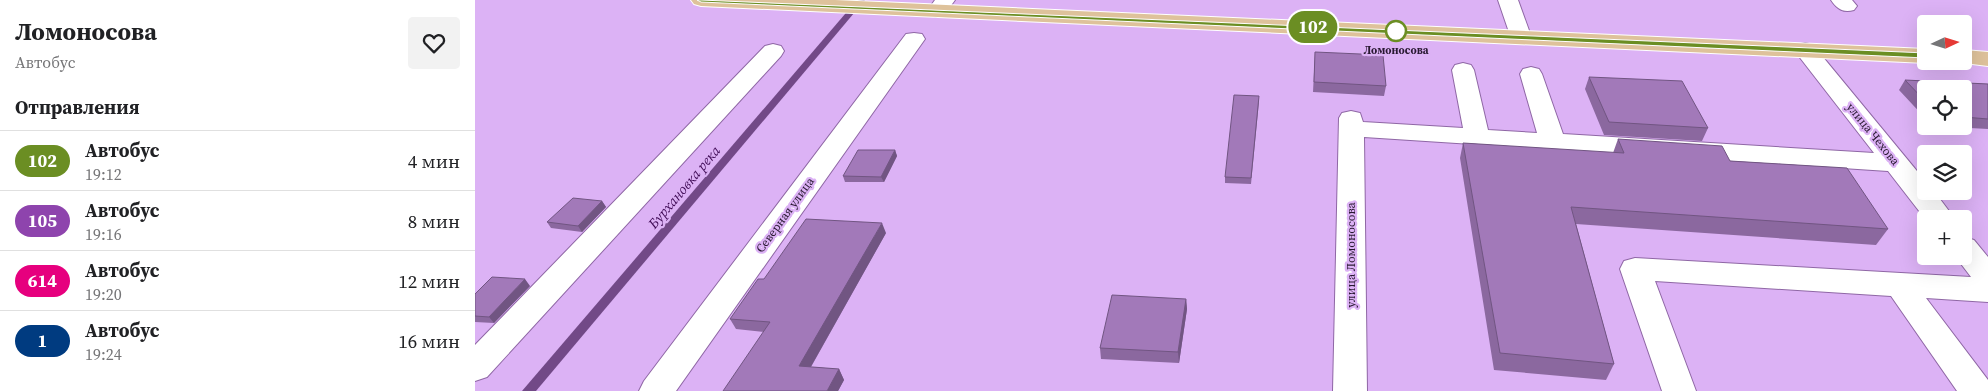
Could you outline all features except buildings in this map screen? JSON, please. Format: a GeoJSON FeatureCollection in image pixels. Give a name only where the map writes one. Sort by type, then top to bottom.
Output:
{"type":"FeatureCollection","features":[{"type":"Feature","properties":{"kind":"main road"},"geometry":{"type":"LineString","coordinates":[[701,0],[819,5],[941,5],[1917,56]]}},
{"type":"Feature","properties":{"kind":"main road"},"geometry":{"type":"LineString","coordinates":[[1973,58],[1988,59]]}},
{"type":"Feature","properties":{"kind":"street"},"geometry":{"type":"LineString","coordinates":[[1508,0],[1520,36]]}},
{"type":"Feature","properties":{"kind":"street","name":"Северная улица"},"geometry":{"type":"LineString","coordinates":[[656,391],[914,39]]}},
{"type":"Feature","properties":{"kind":"street","name":"улица Чехова"},"geometry":{"type":"LineString","coordinates":[[1805,50],[1934,210]]}},
{"type":"Feature","properties":{"kind":"street"},"geometry":{"type":"LineString","coordinates":[[475,367],[773,51]]}},
{"type":"Feature","properties":{"kind":"street"},"geometry":{"type":"LineString","coordinates":[[1463,70],[1477,137],[1896,163]]}},
{"type":"Feature","properties":{"kind":"street"},"geometry":{"type":"LineString","coordinates":[[1531,74],[1553,142]]}},
{"type":"Feature","properties":{"kind":"street","name":"улица Ломоносова"},"geometry":{"type":"LineString","coordinates":[[1350,391],[1351,124],[1477,137]]}},
{"type":"Feature","properties":{"kind":"street"},"geometry":{"type":"LineString","coordinates":[[1972,257],[1988,278]]}},
{"type":"Feature","properties":{"kind":"street"},"geometry":{"type":"LineString","coordinates":[[1679,391],[1635,269],[1988,290]]}},
{"type":"Feature","properties":{"kind":"street"},"geometry":{"type":"LineString","coordinates":[[1901,285],[1976,391]]}},
{"type":"Feature","properties":{"kind":"waterway","name":"Бурхановка река"},"geometry":{"type":"LineString","coordinates":[[528,391],[861,0]]}},
{"type":"Feature","properties":{"kind":"bus line","name":"102"},"geometry":{"type":"LineString","coordinates":[[701,0],[1917,56]]}},
{"type":"Feature","properties":{"kind":"place","name":"Ломоносова"},"geometry":{"type":"Point","coordinates":[1396,31]}}]}
